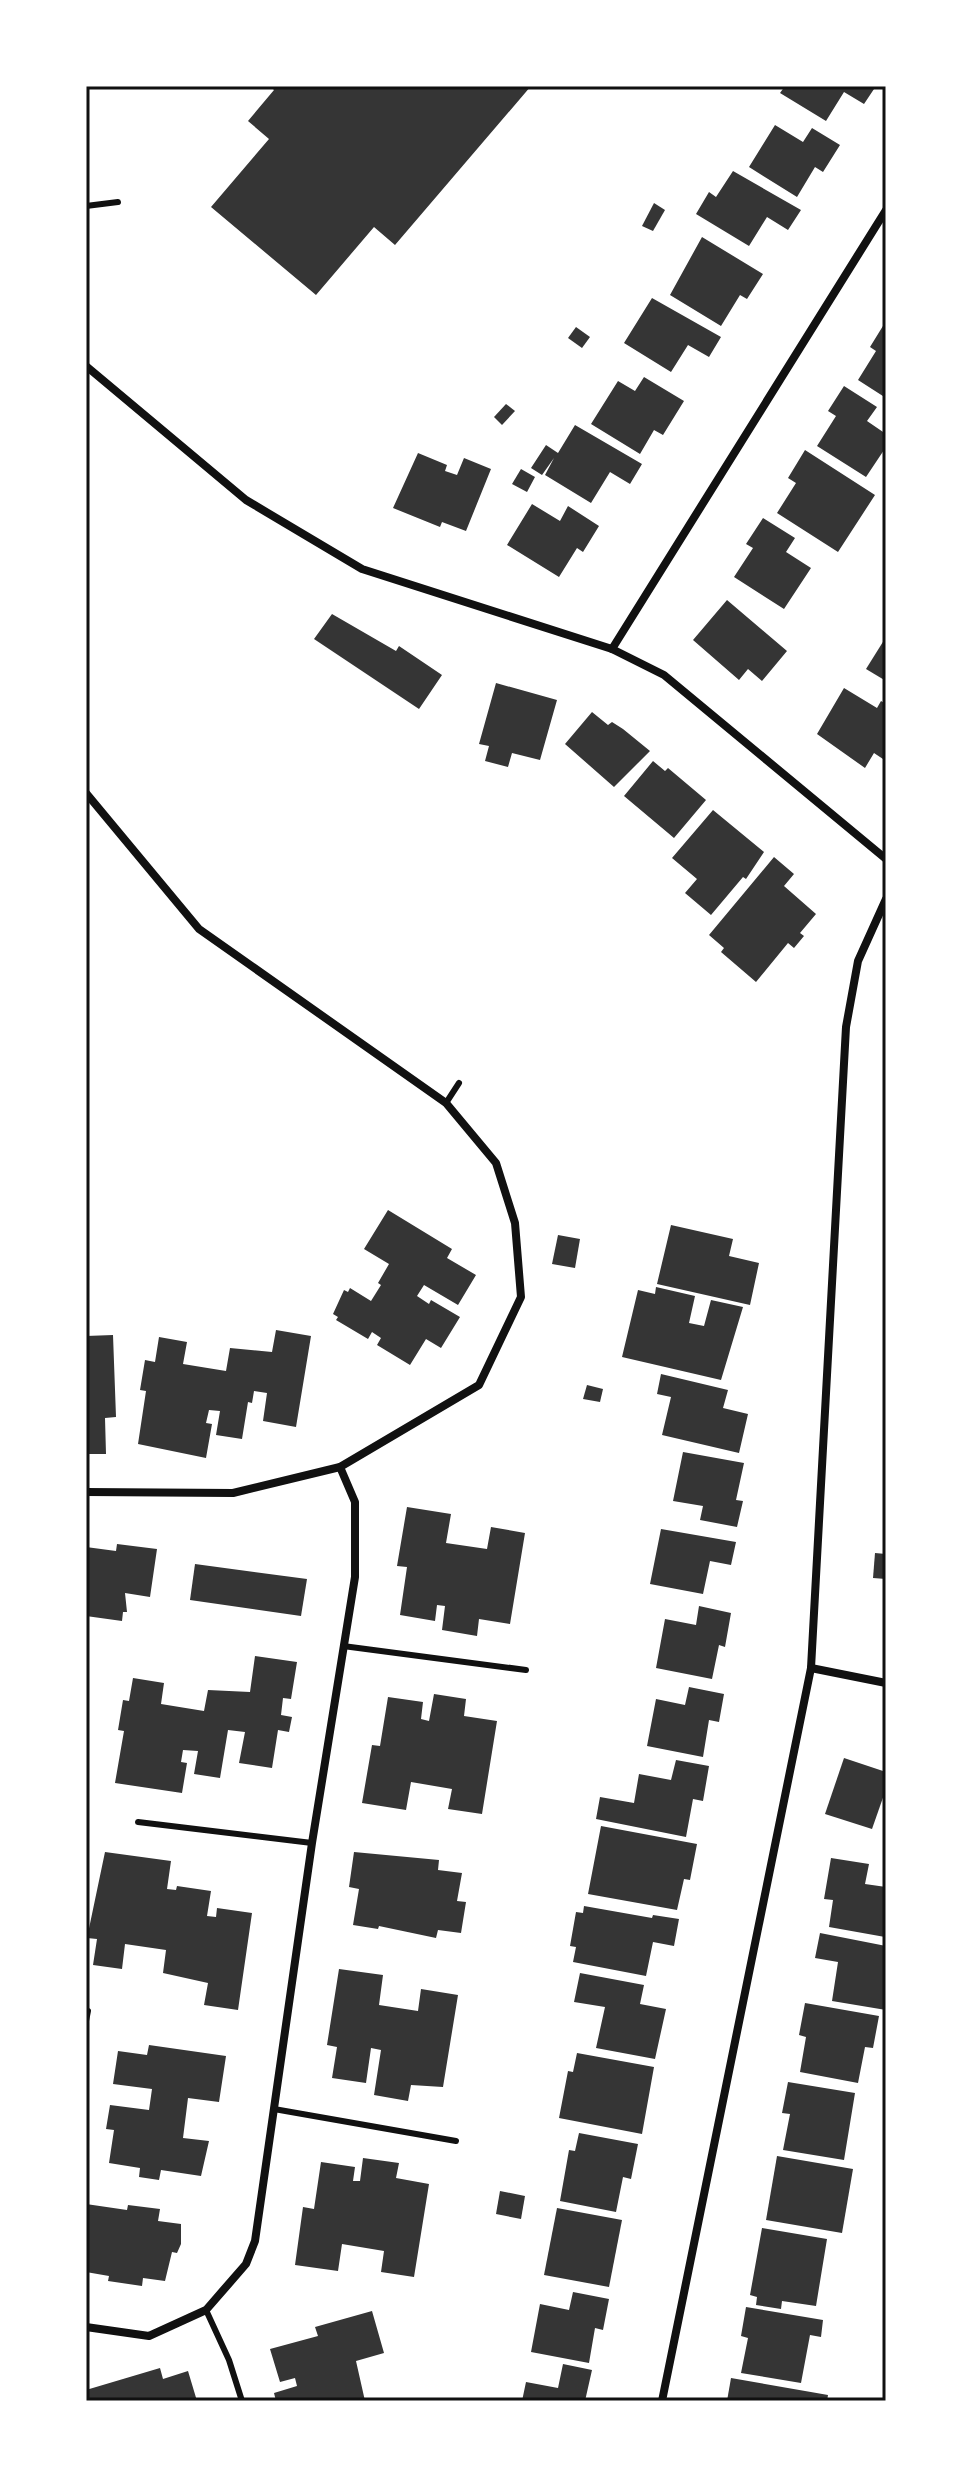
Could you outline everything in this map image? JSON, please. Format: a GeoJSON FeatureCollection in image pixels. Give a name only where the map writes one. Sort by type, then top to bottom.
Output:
{"type":"FeatureCollection","features":[{"type":"Feature","properties":{"kind":"street"},"geometry":{"type":"LineString","coordinates":[[612,649],[886,210]]}},
{"type":"Feature","properties":{"kind":"street"},"geometry":{"type":"LineString","coordinates":[[86,366],[246,500],[362,569],[612,649],[664,675],[886,859]]}},
{"type":"Feature","properties":{"kind":"street"},"geometry":{"type":"LineString","coordinates":[[86,793],[199,929],[446,1103],[496,1163],[515,1223],[521,1297],[479,1385],[340,1467],[233,1493],[86,1492]]}},
{"type":"Feature","properties":{"kind":"street"},"geometry":{"type":"LineString","coordinates":[[662,2401],[811,1668],[846,1027],[858,961],[886,899]]}},
{"type":"Feature","properties":{"kind":"street"},"geometry":{"type":"LineString","coordinates":[[86,2327],[149,2336],[206,2310],[246,2264],[255,2241],[312,1843],[355,1577],[355,1502],[340,1467]]}},
{"type":"Feature","properties":{"kind":"street"},"geometry":{"type":"LineString","coordinates":[[811,1668],[886,1683]]}},
{"type":"Feature","properties":{"kind":"lane"},"geometry":{"type":"LineString","coordinates":[[86,206],[118,202]]}},
{"type":"Feature","properties":{"kind":"lane"},"geometry":{"type":"LineString","coordinates":[[446,1103],[459,1083]]}},
{"type":"Feature","properties":{"kind":"lane"},"geometry":{"type":"LineString","coordinates":[[343,1646],[526,1670]]}},
{"type":"Feature","properties":{"kind":"lane"},"geometry":{"type":"LineString","coordinates":[[138,1822],[312,1843]]}},
{"type":"Feature","properties":{"kind":"lane"},"geometry":{"type":"LineString","coordinates":[[86,2021],[88,2011]]}},
{"type":"Feature","properties":{"kind":"lane"},"geometry":{"type":"LineString","coordinates":[[274,2109],[456,2141]]}},
{"type":"Feature","properties":{"kind":"lane"},"geometry":{"type":"LineString","coordinates":[[206,2310],[229,2360],[242,2401]]}},
{"type":"Feature","properties":{"kind":"building"},"geometry":{"type":"Polygon","coordinates":[[[270,86],[531,86],[395,245],[374,227],[316,295],[211,207],[269,139],[248,121],[274,90],[270,86]]]}},
{"type":"Feature","properties":{"kind":"building"},"geometry":{"type":"Polygon","coordinates":[[[785,86],[876,86],[864,104],[844,92],[826,121],[780,93],[785,86]]]}},
{"type":"Feature","properties":{"kind":"building"},"geometry":{"type":"Polygon","coordinates":[[[775,125],[803,142],[812,128],[840,145],[823,172],[815,167],[797,197],[749,167],[775,125]]]}},
{"type":"Feature","properties":{"kind":"building"},"geometry":{"type":"Polygon","coordinates":[[[733,171],[801,210],[788,230],[767,217],[749,246],[696,214],[709,192],[716,197],[733,171]]]}},
{"type":"Feature","properties":{"kind":"building"},"geometry":{"type":"Polygon","coordinates":[[[654,203],[665,210],[653,231],[642,226],[654,203]]]}},
{"type":"Feature","properties":{"kind":"building"},"geometry":{"type":"Polygon","coordinates":[[[702,237],[763,274],[747,299],[740,295],[721,326],[670,295],[702,237]]]}},
{"type":"Feature","properties":{"kind":"building"},"geometry":{"type":"Polygon","coordinates":[[[652,298],[721,337],[709,357],[688,345],[671,372],[624,343],[652,298]]]}},
{"type":"Feature","properties":{"kind":"building"},"geometry":{"type":"Polygon","coordinates":[[[886,321],[886,398],[858,380],[876,351],[870,347],[886,321]]]}},
{"type":"Feature","properties":{"kind":"building"},"geometry":{"type":"Polygon","coordinates":[[[576,327],[590,337],[582,348],[568,338],[576,327]]]}},
{"type":"Feature","properties":{"kind":"building"},"geometry":{"type":"Polygon","coordinates":[[[644,377],[684,401],[663,435],[654,430],[640,454],[591,424],[618,381],[635,391],[644,377]]]}},
{"type":"Feature","properties":{"kind":"building"},"geometry":{"type":"Polygon","coordinates":[[[844,386],[877,407],[867,421],[886,434],[886,447],[866,477],[817,446],[836,416],[828,411],[844,386]]]}},
{"type":"Feature","properties":{"kind":"building"},"geometry":{"type":"Polygon","coordinates":[[[506,404],[515,411],[502,425],[494,417],[506,404]]]}},
{"type":"Feature","properties":{"kind":"building"},"geometry":{"type":"Polygon","coordinates":[[[575,425],[642,464],[630,484],[610,472],[591,503],[545,475],[554,458],[542,475],[531,468],[546,445],[558,453],[575,425]]]}},
{"type":"Feature","properties":{"kind":"building"},"geometry":{"type":"Polygon","coordinates":[[[805,450],[875,495],[838,552],[777,513],[796,483],[788,478],[805,450]]]}},
{"type":"Feature","properties":{"kind":"building"},"geometry":{"type":"Polygon","coordinates":[[[418,453],[447,465],[445,471],[457,475],[464,458],[491,469],[466,531],[442,522],[440,527],[393,508],[418,453]]]}},
{"type":"Feature","properties":{"kind":"building"},"geometry":{"type":"Polygon","coordinates":[[[521,469],[535,477],[527,492],[512,484],[521,469]]]}},
{"type":"Feature","properties":{"kind":"building"},"geometry":{"type":"Polygon","coordinates":[[[532,504],[560,521],[568,506],[599,526],[583,552],[577,548],[559,577],[507,545],[532,504]]]}},
{"type":"Feature","properties":{"kind":"building"},"geometry":{"type":"Polygon","coordinates":[[[763,518],[795,538],[786,552],[811,568],[784,609],[734,577],[753,548],[746,544],[763,518]]]}},
{"type":"Feature","properties":{"kind":"building"},"geometry":{"type":"Polygon","coordinates":[[[727,600],[787,651],[762,681],[748,669],[739,680],[693,640],[727,600]]]}},
{"type":"Feature","properties":{"kind":"building"},"geometry":{"type":"Polygon","coordinates":[[[332,614],[396,651],[399,646],[442,675],[419,709],[314,639],[332,614]]]}},
{"type":"Feature","properties":{"kind":"building"},"geometry":{"type":"Polygon","coordinates":[[[886,637],[886,681],[866,669],[886,637]]]}},
{"type":"Feature","properties":{"kind":"building"},"geometry":{"type":"Polygon","coordinates":[[[496,683],[557,700],[540,760],[512,753],[508,767],[485,761],[489,746],[479,744],[496,683]]]}},
{"type":"Feature","properties":{"kind":"building"},"geometry":{"type":"Polygon","coordinates":[[[844,688],[877,708],[881,701],[886,704],[886,754],[883,759],[874,753],[865,768],[817,734],[844,688]]]}},
{"type":"Feature","properties":{"kind":"building"},"geometry":{"type":"Polygon","coordinates":[[[592,712],[608,725],[612,722],[623,729],[650,751],[614,787],[565,744],[592,712]]]}},
{"type":"Feature","properties":{"kind":"building"},"geometry":{"type":"Polygon","coordinates":[[[653,761],[665,771],[668,768],[706,800],[674,838],[624,796],[653,761]]]}},
{"type":"Feature","properties":{"kind":"building"},"geometry":{"type":"Polygon","coordinates":[[[713,810],[764,852],[746,879],[743,877],[711,915],[685,893],[697,879],[672,858],[713,810]]]}},
{"type":"Feature","properties":{"kind":"building"},"geometry":{"type":"Polygon","coordinates":[[[774,857],[794,874],[784,886],[816,914],[800,933],[804,936],[794,948],[788,943],[756,982],[721,952],[724,948],[709,935],[774,857]]]}},
{"type":"Feature","properties":{"kind":"building"},"geometry":{"type":"Polygon","coordinates":[[[388,1210],[452,1249],[447,1258],[476,1275],[458,1305],[424,1285],[417,1296],[429,1304],[431,1300],[460,1317],[441,1348],[426,1339],[410,1365],[377,1345],[381,1338],[372,1332],[368,1339],[336,1320],[338,1317],[333,1314],[344,1290],[348,1292],[350,1288],[371,1301],[381,1285],[378,1283],[389,1264],[364,1249],[388,1210]]]}},
{"type":"Feature","properties":{"kind":"building"},"geometry":{"type":"Polygon","coordinates":[[[671,1225],[733,1239],[729,1256],[759,1263],[750,1305],[657,1284],[671,1225]]]}},
{"type":"Feature","properties":{"kind":"building"},"geometry":{"type":"Polygon","coordinates":[[[558,1235],[580,1239],[575,1268],[552,1264],[558,1235]]]}},
{"type":"Feature","properties":{"kind":"building"},"geometry":{"type":"Polygon","coordinates":[[[656,1287],[695,1296],[689,1323],[704,1326],[711,1300],[743,1307],[721,1380],[622,1357],[638,1290],[655,1294],[656,1287]]]}},
{"type":"Feature","properties":{"kind":"building"},"geometry":{"type":"Polygon","coordinates":[[[276,1330],[311,1336],[296,1427],[263,1421],[267,1393],[254,1391],[252,1403],[248,1402],[242,1439],[216,1435],[220,1411],[209,1410],[206,1423],[212,1424],[206,1458],[138,1444],[146,1391],[140,1390],[145,1360],[155,1362],[159,1337],[187,1342],[183,1364],[226,1371],[230,1348],[272,1352],[276,1330]]]}},
{"type":"Feature","properties":{"kind":"building"},"geometry":{"type":"Polygon","coordinates":[[[113,1335],[116,1417],[105,1418],[106,1454],[86,1454],[86,1336],[113,1335]]]}},
{"type":"Feature","properties":{"kind":"building"},"geometry":{"type":"Polygon","coordinates":[[[661,1374],[728,1390],[723,1408],[748,1414],[739,1453],[662,1435],[671,1397],[657,1394],[661,1374]]]}},
{"type":"Feature","properties":{"kind":"building"},"geometry":{"type":"Polygon","coordinates":[[[587,1385],[603,1389],[600,1402],[583,1399],[587,1385]]]}},
{"type":"Feature","properties":{"kind":"building"},"geometry":{"type":"Polygon","coordinates":[[[683,1452],[744,1463],[736,1500],[743,1501],[737,1527],[700,1520],[703,1506],[673,1501],[683,1452]]]}},
{"type":"Feature","properties":{"kind":"building"},"geometry":{"type":"Polygon","coordinates":[[[407,1507],[451,1514],[446,1543],[487,1549],[491,1527],[525,1533],[510,1624],[479,1619],[477,1636],[442,1630],[445,1606],[437,1605],[435,1621],[400,1615],[407,1567],[397,1566],[407,1507]]]}},
{"type":"Feature","properties":{"kind":"building"},"geometry":{"type":"Polygon","coordinates":[[[661,1529],[736,1542],[731,1565],[710,1561],[703,1594],[650,1584],[661,1529]]]}},
{"type":"Feature","properties":{"kind":"building"},"geometry":{"type":"Polygon","coordinates":[[[117,1544],[157,1549],[150,1597],[125,1593],[127,1612],[123,1612],[122,1621],[86,1616],[86,1547],[116,1551],[117,1544]]]}},
{"type":"Feature","properties":{"kind":"building"},"geometry":{"type":"Polygon","coordinates":[[[875,1553],[886,1554],[886,1579],[873,1578],[875,1553]]]}},
{"type":"Feature","properties":{"kind":"building"},"geometry":{"type":"Polygon","coordinates":[[[195,1564],[307,1579],[301,1616],[190,1600],[195,1564]]]}},
{"type":"Feature","properties":{"kind":"building"},"geometry":{"type":"Polygon","coordinates":[[[699,1606],[731,1613],[725,1647],[719,1645],[712,1679],[656,1668],[665,1619],[696,1625],[699,1606]]]}},
{"type":"Feature","properties":{"kind":"building"},"geometry":{"type":"Polygon","coordinates":[[[255,1656],[297,1662],[291,1699],[283,1698],[281,1715],[292,1717],[289,1732],[278,1730],[272,1768],[239,1763],[245,1732],[228,1730],[220,1778],[194,1774],[198,1751],[183,1750],[181,1762],[187,1763],[182,1793],[115,1783],[124,1731],[118,1730],[123,1700],[129,1701],[133,1678],[164,1683],[161,1704],[204,1711],[208,1690],[250,1692],[255,1656]]]}},
{"type":"Feature","properties":{"kind":"building"},"geometry":{"type":"Polygon","coordinates":[[[689,1687],[724,1694],[719,1722],[709,1720],[703,1757],[647,1746],[656,1699],[685,1705],[689,1687]]]}},
{"type":"Feature","properties":{"kind":"building"},"geometry":{"type":"Polygon","coordinates":[[[434,1694],[466,1699],[464,1716],[497,1721],[482,1814],[448,1809],[452,1789],[411,1782],[406,1810],[362,1803],[372,1745],[380,1746],[388,1697],[423,1702],[421,1719],[429,1721],[434,1694]]]}},
{"type":"Feature","properties":{"kind":"building"},"geometry":{"type":"Polygon","coordinates":[[[844,1758],[886,1772],[886,1789],[872,1829],[825,1814],[844,1758]]]}},
{"type":"Feature","properties":{"kind":"building"},"geometry":{"type":"Polygon","coordinates":[[[676,1760],[709,1766],[703,1801],[693,1799],[686,1837],[596,1819],[600,1797],[634,1803],[639,1774],[671,1780],[676,1760]]]}},
{"type":"Feature","properties":{"kind":"building"},"geometry":{"type":"Polygon","coordinates":[[[601,1826],[697,1844],[690,1880],[684,1879],[677,1910],[588,1894],[601,1826]]]}},
{"type":"Feature","properties":{"kind":"building"},"geometry":{"type":"Polygon","coordinates":[[[105,1852],[171,1861],[167,1889],[176,1890],[177,1886],[211,1891],[207,1916],[216,1917],[217,1908],[252,1913],[238,2010],[204,2005],[208,1983],[163,1973],[166,1950],[125,1944],[122,1969],[93,1965],[97,1939],[87,1938],[105,1852]]]}},
{"type":"Feature","properties":{"kind":"building"},"geometry":{"type":"Polygon","coordinates":[[[354,1852],[439,1860],[438,1870],[462,1873],[457,1901],[466,1902],[461,1933],[438,1930],[436,1938],[379,1926],[378,1929],[353,1925],[359,1889],[349,1887],[354,1852]]]}},
{"type":"Feature","properties":{"kind":"building"},"geometry":{"type":"Polygon","coordinates":[[[831,1858],[869,1864],[865,1884],[886,1887],[885,1937],[829,1927],[833,1900],[824,1899],[831,1858]]]}},
{"type":"Feature","properties":{"kind":"building"},"geometry":{"type":"Polygon","coordinates":[[[584,1906],[652,1918],[653,1915],[679,1919],[674,1946],[653,1942],[646,1976],[573,1962],[576,1947],[570,1946],[576,1912],[583,1913],[584,1906]]]}},
{"type":"Feature","properties":{"kind":"building"},"geometry":{"type":"Polygon","coordinates":[[[820,1933],[886,1946],[886,2010],[832,2001],[838,1962],[815,1958],[820,1933]]]}},
{"type":"Feature","properties":{"kind":"building"},"geometry":{"type":"Polygon","coordinates":[[[339,1969],[383,1975],[379,2005],[418,2011],[421,1989],[458,1995],[443,2087],[411,2085],[408,2101],[374,2095],[381,2050],[371,2048],[366,2083],[332,2078],[337,2047],[327,2045],[339,1969]]]}},
{"type":"Feature","properties":{"kind":"building"},"geometry":{"type":"Polygon","coordinates":[[[580,1973],[644,1985],[640,2004],[666,2009],[655,2059],[596,2048],[605,2007],[574,2002],[580,1973]]]}},
{"type":"Feature","properties":{"kind":"building"},"geometry":{"type":"Polygon","coordinates":[[[805,2003],[879,2016],[873,2048],[865,2047],[858,2083],[800,2072],[806,2037],[799,2035],[805,2003]]]}},
{"type":"Feature","properties":{"kind":"building"},"geometry":{"type":"Polygon","coordinates":[[[149,2045],[226,2056],[219,2102],[188,2098],[183,2138],[209,2141],[201,2176],[161,2170],[159,2180],[139,2177],[140,2168],[109,2163],[114,2130],[106,2129],[110,2105],[149,2110],[152,2089],[113,2084],[118,2051],[147,2055],[149,2045]]]}},
{"type":"Feature","properties":{"kind":"building"},"geometry":{"type":"Polygon","coordinates":[[[577,2053],[654,2067],[642,2134],[559,2118],[568,2071],[573,2072],[577,2053]]]}},
{"type":"Feature","properties":{"kind":"building"},"geometry":{"type":"Polygon","coordinates":[[[788,2082],[855,2093],[844,2160],[783,2150],[790,2114],[782,2113],[788,2082]]]}},
{"type":"Feature","properties":{"kind":"building"},"geometry":{"type":"Polygon","coordinates":[[[579,2133],[638,2144],[631,2179],[623,2177],[616,2212],[560,2201],[569,2150],[575,2151],[579,2133]]]}},
{"type":"Feature","properties":{"kind":"building"},"geometry":{"type":"Polygon","coordinates":[[[777,2156],[853,2169],[842,2233],[766,2220],[777,2156]]]}},
{"type":"Feature","properties":{"kind":"building"},"geometry":{"type":"Polygon","coordinates":[[[363,2158],[399,2163],[396,2178],[429,2184],[414,2277],[381,2272],[384,2251],[342,2244],[338,2271],[295,2265],[303,2207],[314,2209],[321,2162],[355,2167],[353,2181],[360,2181],[363,2158]]]}},
{"type":"Feature","properties":{"kind":"building"},"geometry":{"type":"Polygon","coordinates":[[[500,2191],[525,2196],[521,2219],[496,2214],[500,2191]]]}},
{"type":"Feature","properties":{"kind":"building"},"geometry":{"type":"Polygon","coordinates":[[[86,2204],[127,2210],[128,2205],[160,2209],[158,2221],[181,2224],[181,2244],[177,2253],[172,2252],[165,2281],[143,2278],[142,2286],[108,2281],[109,2276],[86,2272],[86,2204]]]}},
{"type":"Feature","properties":{"kind":"building"},"geometry":{"type":"Polygon","coordinates":[[[557,2208],[622,2220],[609,2287],[544,2275],[557,2208]]]}},
{"type":"Feature","properties":{"kind":"building"},"geometry":{"type":"Polygon","coordinates":[[[762,2228],[827,2239],[816,2306],[782,2301],[781,2309],[756,2305],[757,2297],[750,2295],[762,2228]]]}},
{"type":"Feature","properties":{"kind":"building"},"geometry":{"type":"Polygon","coordinates":[[[573,2292],[609,2299],[603,2330],[595,2328],[589,2363],[531,2352],[540,2304],[569,2310],[573,2292]]]}},
{"type":"Feature","properties":{"kind":"building"},"geometry":{"type":"Polygon","coordinates":[[[746,2307],[823,2320],[821,2337],[810,2335],[801,2383],[741,2373],[748,2338],[741,2336],[746,2307]]]}},
{"type":"Feature","properties":{"kind":"building"},"geometry":{"type":"Polygon","coordinates":[[[372,2311],[384,2353],[356,2361],[365,2401],[276,2401],[274,2393],[297,2386],[295,2378],[280,2382],[270,2349],[318,2336],[315,2327],[372,2311]]]}},
{"type":"Feature","properties":{"kind":"building"},"geometry":{"type":"Polygon","coordinates":[[[563,2364],[592,2370],[585,2401],[522,2401],[526,2382],[558,2388],[563,2364]]]}},
{"type":"Feature","properties":{"kind":"building"},"geometry":{"type":"Polygon","coordinates":[[[160,2368],[163,2379],[188,2371],[197,2401],[86,2401],[86,2390],[160,2368]]]}},
{"type":"Feature","properties":{"kind":"building"},"geometry":{"type":"Polygon","coordinates":[[[731,2378],[828,2395],[827,2401],[727,2401],[731,2378]]]}}]}
